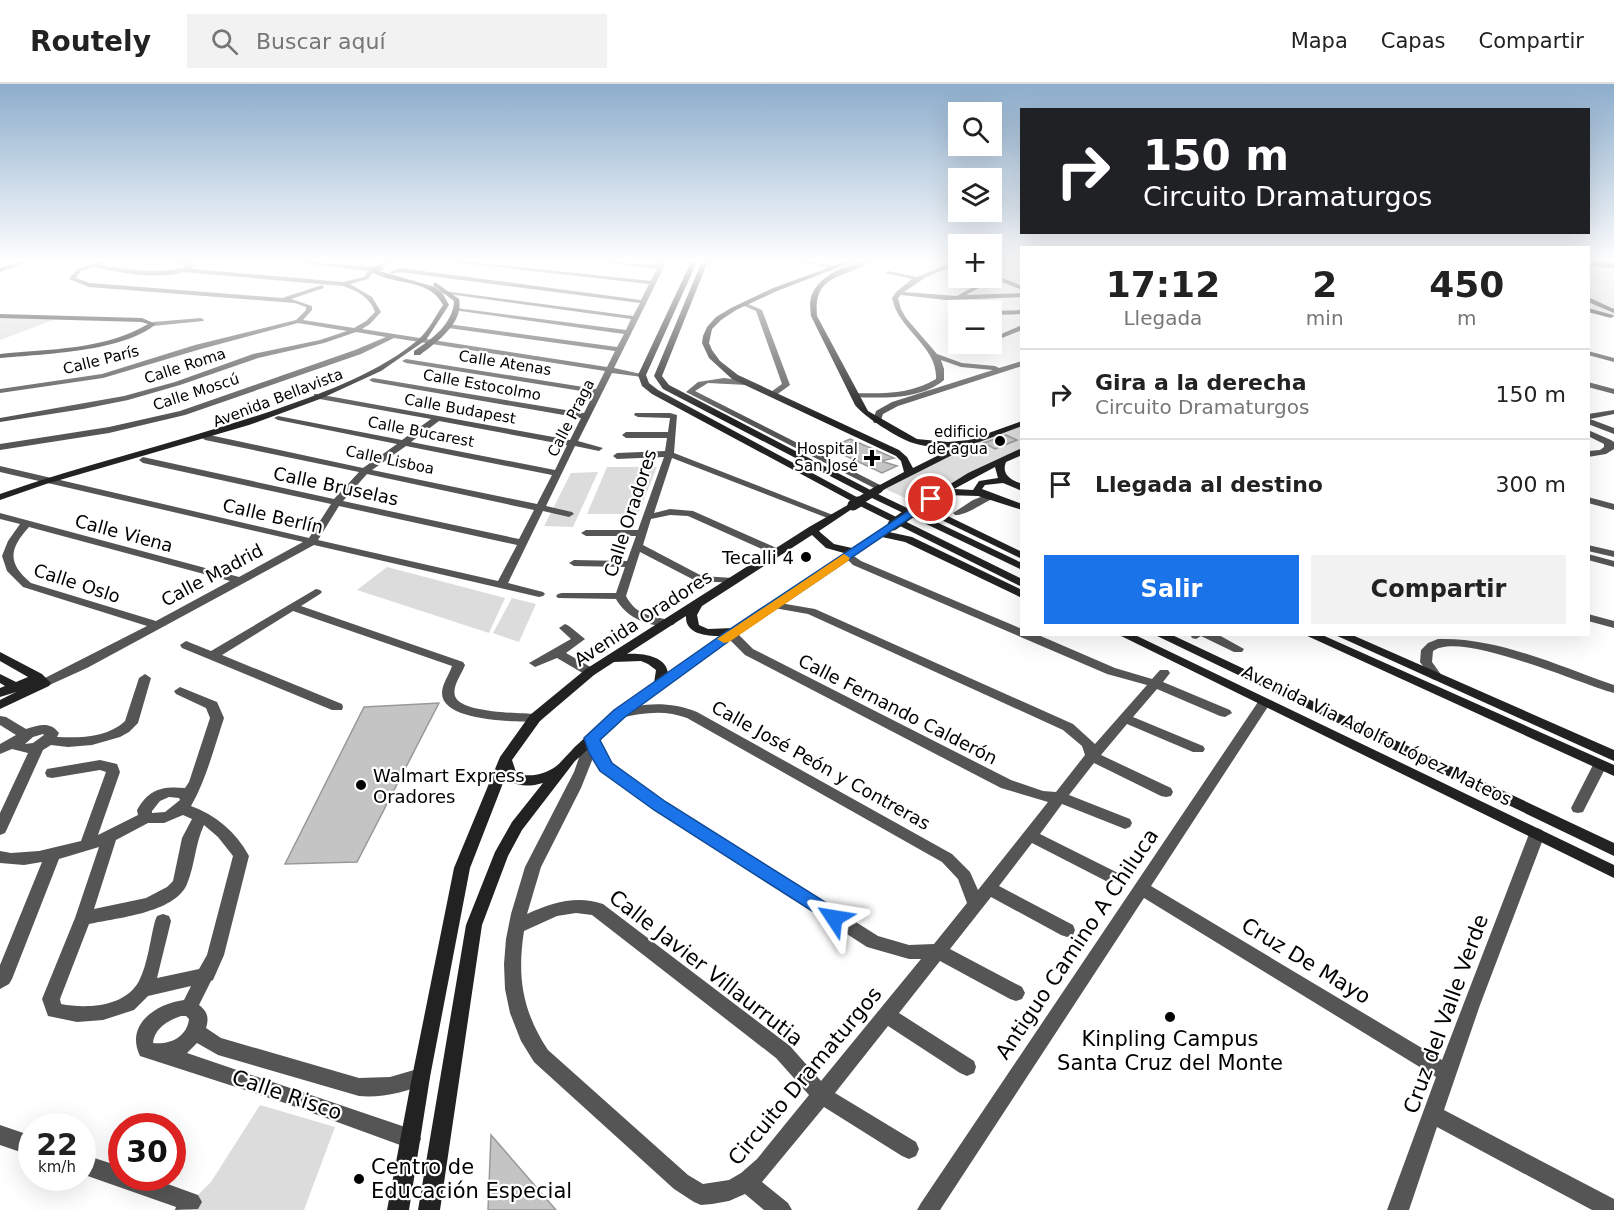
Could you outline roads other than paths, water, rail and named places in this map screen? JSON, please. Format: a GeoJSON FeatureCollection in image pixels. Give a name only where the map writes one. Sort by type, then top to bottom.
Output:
{"type":"FeatureCollection","features":[{"type":"Feature","properties":{"kind":"main road","name":"Avenida Bellavista"},"geometry":{"type":"LineString","coordinates":[[0,497],[45,480],[206,437],[362,378],[394,360],[421,340],[434,327],[442,314]]}},
{"type":"Feature","properties":{"kind":"main road","name":"Avenida Bellavista"},"geometry":{"type":"LineString","coordinates":[[0,505],[58,483],[218,440],[328,399],[373,380],[406,361],[432,342],[448,326],[454,314]]}},
{"type":"Feature","properties":{"kind":"main road"},"geometry":{"type":"LineString","coordinates":[[670,314],[642,375],[645,384],[666,398],[863,504],[1020,583]]}},
{"type":"Feature","properties":{"kind":"main road"},"geometry":{"type":"LineString","coordinates":[[684,314],[658,376],[666,387],[877,497],[1020,566]]}},
{"type":"Feature","properties":{"kind":"main road"},"geometry":{"type":"LineString","coordinates":[[726,314],[709,328],[706,337],[709,352],[723,369],[886,446],[904,458],[909,473]]}},
{"type":"Feature","properties":{"kind":"main road"},"geometry":{"type":"LineString","coordinates":[[813,314],[865,413],[906,437],[935,444],[971,442],[1019,425]]}},
{"type":"Feature","properties":{"kind":"main road"},"geometry":{"type":"LineString","coordinates":[[0,316],[142,320],[153,324]]}},
{"type":"Feature","properties":{"kind":"main road"},"geometry":{"type":"LineString","coordinates":[[0,356],[83,347],[119,338],[153,324]]}},
{"type":"Feature","properties":{"kind":"main road"},"geometry":{"type":"LineString","coordinates":[[886,446],[899,443],[906,437]]}},
{"type":"Feature","properties":{"kind":"main road","name":"Avenida Oradores"},"geometry":{"type":"LineString","coordinates":[[398,1210],[421,1077],[462,868],[505,760],[535,718],[590,672],[813,529],[909,473],[971,442]]}},
{"type":"Feature","properties":{"kind":"main road"},"geometry":{"type":"LineString","coordinates":[[429,1210],[474,925],[500,856],[517,826],[560,770],[619,714],[734,632],[942,492],[1020,453]]}},
{"type":"Feature","properties":{"kind":"main road"},"geometry":{"type":"LineString","coordinates":[[1002,460],[999,470],[1003,480]]}},
{"type":"Feature","properties":{"kind":"main road"},"geometry":{"type":"LineString","coordinates":[[979,493],[977,489],[982,483],[1003,480],[1020,487]]}},
{"type":"Feature","properties":{"kind":"main road"},"geometry":{"type":"LineString","coordinates":[[942,492],[979,493],[1020,506]]}},
{"type":"Feature","properties":{"kind":"main road"},"geometry":{"type":"LineString","coordinates":[[919,507],[1020,555]]}},
{"type":"Feature","properties":{"kind":"main road"},"geometry":{"type":"LineString","coordinates":[[813,529],[824,543],[851,553]]}},
{"type":"Feature","properties":{"kind":"main road"},"geometry":{"type":"LineString","coordinates":[[880,534],[908,539],[1020,594]]}},
{"type":"Feature","properties":{"kind":"main road"},"geometry":{"type":"LineString","coordinates":[[696,604],[690,617],[699,630],[716,633],[734,632]]}},
{"type":"Feature","properties":{"kind":"main road","name":"Avenida Via Adolfo López Mateos"},"geometry":{"type":"LineString","coordinates":[[1125,636],[1614,872]]}},
{"type":"Feature","properties":{"kind":"main road","name":"Avenida Via Adolfo López Mateos"},"geometry":{"type":"LineString","coordinates":[[1163,636],[1614,850]]}},
{"type":"Feature","properties":{"kind":"main road"},"geometry":{"type":"LineString","coordinates":[[1184,636],[1200,654]]}},
{"type":"Feature","properties":{"kind":"main road"},"geometry":{"type":"LineString","coordinates":[[1313,636],[1614,771]]}},
{"type":"Feature","properties":{"kind":"main road"},"geometry":{"type":"LineString","coordinates":[[1344,636],[1614,756]]}},
{"type":"Feature","properties":{"kind":"main road"},"geometry":{"type":"LineString","coordinates":[[0,656],[41,680]]}},
{"type":"Feature","properties":{"kind":"main road"},"geometry":{"type":"LineString","coordinates":[[610,660],[637,657],[652,660],[662,670],[660,684]]}},
{"type":"Feature","properties":{"kind":"main road"},"geometry":{"type":"LineString","coordinates":[[0,678],[20,689]]}},
{"type":"Feature","properties":{"kind":"main road"},"geometry":{"type":"LineString","coordinates":[[0,693],[20,689],[41,680]]}},
{"type":"Feature","properties":{"kind":"main road"},"geometry":{"type":"LineString","coordinates":[[0,705],[20,689]]}},
{"type":"Feature","properties":{"kind":"main road"},"geometry":{"type":"LineString","coordinates":[[505,760],[510,775],[521,781],[535,781],[560,770]]}},
{"type":"Feature","properties":{"kind":"street"},"geometry":{"type":"LineString","coordinates":[[298,321],[306,314]]}},
{"type":"Feature","properties":{"kind":"street","name":"Calle Roma"},"geometry":{"type":"LineString","coordinates":[[0,420],[125,399],[253,357],[332,339],[354,330],[374,318],[377,314]]}},
{"type":"Feature","properties":{"kind":"street"},"geometry":{"type":"LineString","coordinates":[[483,314],[629,333]]}},
{"type":"Feature","properties":{"kind":"street"},"geometry":{"type":"LineString","coordinates":[[605,314],[637,318]]}},
{"type":"Feature","properties":{"kind":"street","name":"Calle Praga"},"geometry":{"type":"LineString","coordinates":[[501,586],[639,314]]}},
{"type":"Feature","properties":{"kind":"street"},"geometry":{"type":"LineString","coordinates":[[760,314],[786,385],[772,394]]}},
{"type":"Feature","properties":{"kind":"street"},"geometry":{"type":"LineString","coordinates":[[898,314],[947,373]]}},
{"type":"Feature","properties":{"kind":"street"},"geometry":{"type":"LineString","coordinates":[[153,324],[201,320]]}},
{"type":"Feature","properties":{"kind":"street"},"geometry":{"type":"LineString","coordinates":[[298,321],[642,375]]}},
{"type":"Feature","properties":{"kind":"street","name":"Calle París"},"geometry":{"type":"LineString","coordinates":[[0,391],[103,375],[298,321]]}},
{"type":"Feature","properties":{"kind":"street"},"geometry":{"type":"LineString","coordinates":[[448,326],[620,350]]}},
{"type":"Feature","properties":{"kind":"street"},"geometry":{"type":"LineString","coordinates":[[1002,336],[1020,328]]}},
{"type":"Feature","properties":{"kind":"street","name":"Calle Moscú"},"geometry":{"type":"LineString","coordinates":[[0,447],[130,426],[182,413],[358,352],[393,336]]}},
{"type":"Feature","properties":{"kind":"street"},"geometry":{"type":"LineString","coordinates":[[1590,354],[1614,360]]}},
{"type":"Feature","properties":{"kind":"street"},"geometry":{"type":"LineString","coordinates":[[935,356],[946,361],[977,367],[1010,367]]}},
{"type":"Feature","properties":{"kind":"street","name":"Calle Atenas"},"geometry":{"type":"LineString","coordinates":[[406,361],[599,392]]}},
{"type":"Feature","properties":{"kind":"street"},"geometry":{"type":"LineString","coordinates":[[877,421],[879,413],[895,404],[1020,364]]}},
{"type":"Feature","properties":{"kind":"street"},"geometry":{"type":"LineString","coordinates":[[854,395],[883,396],[903,393],[931,385],[947,373],[971,375],[974,379]]}},
{"type":"Feature","properties":{"kind":"street","name":"Calle Estocolmo"},"geometry":{"type":"LineString","coordinates":[[373,380],[587,416]]}},
{"type":"Feature","properties":{"kind":"street"},"geometry":{"type":"LineString","coordinates":[[747,382],[711,381],[695,386],[690,392],[880,489]]}},
{"type":"Feature","properties":{"kind":"street"},"geometry":{"type":"LineString","coordinates":[[1610,391],[1606,384],[1614,381]]}},
{"type":"Feature","properties":{"kind":"street"},"geometry":{"type":"LineString","coordinates":[[1590,385],[1610,391]]}},
{"type":"Feature","properties":{"kind":"street","name":"Calle Budapest"},"geometry":{"type":"LineString","coordinates":[[317,396],[599,448]]}},
{"type":"Feature","properties":{"kind":"street"},"geometry":{"type":"LineString","coordinates":[[883,396],[886,402],[895,404]]}},
{"type":"Feature","properties":{"kind":"street"},"geometry":{"type":"LineString","coordinates":[[1590,417],[1614,411]]}},
{"type":"Feature","properties":{"kind":"street","name":"Calle Oradores"},"geometry":{"type":"LineString","coordinates":[[638,415],[674,416],[669,454],[620,596],[628,611],[637,617],[669,623]]}},
{"type":"Feature","properties":{"kind":"street","name":"Calle Bucarest"},"geometry":{"type":"LineString","coordinates":[[278,418],[558,473]]}},
{"type":"Feature","properties":{"kind":"street","name":"Calle Madrid"},"geometry":{"type":"LineString","coordinates":[[41,680],[68,672],[311,542],[336,503],[366,470],[437,419]]}},
{"type":"Feature","properties":{"kind":"street"},"geometry":{"type":"LineString","coordinates":[[1590,422],[1613,428]]}},
{"type":"Feature","properties":{"kind":"street"},"geometry":{"type":"LineString","coordinates":[[1590,433],[1611,444],[1603,452],[1590,454]]}},
{"type":"Feature","properties":{"kind":"street"},"geometry":{"type":"LineString","coordinates":[[626,435],[671,435]]}},
{"type":"Feature","properties":{"kind":"street","name":"Calle Lisboa"},"geometry":{"type":"LineString","coordinates":[[206,437],[568,514]]}},
{"type":"Feature","properties":{"kind":"street"},"geometry":{"type":"LineString","coordinates":[[617,456],[669,454],[833,517]]}},
{"type":"Feature","properties":{"kind":"street","name":"Calle Bruselas"},"geometry":{"type":"LineString","coordinates":[[143,460],[523,543]]}},
{"type":"Feature","properties":{"kind":"street","name":"Calle Berlín"},"geometry":{"type":"LineString","coordinates":[[0,469],[539,594]]}},
{"type":"Feature","properties":{"kind":"street"},"geometry":{"type":"LineString","coordinates":[[958,513],[976,501],[991,496]]}},
{"type":"Feature","properties":{"kind":"street"},"geometry":{"type":"LineString","coordinates":[[1590,501],[1614,507]]}},
{"type":"Feature","properties":{"kind":"street"},"geometry":{"type":"LineString","coordinates":[[648,517],[670,512],[690,513],[777,552]]}},
{"type":"Feature","properties":{"kind":"street","name":"Calle Viena"},"geometry":{"type":"LineString","coordinates":[[0,516],[239,580]]}},
{"type":"Feature","properties":{"kind":"street","name":"Calle Oslo"},"geometry":{"type":"LineString","coordinates":[[26,524],[13,538],[7,551],[6,564],[14,577],[27,585],[156,625]]}},
{"type":"Feature","properties":{"kind":"street"},"geometry":{"type":"LineString","coordinates":[[586,533],[643,533]]}},
{"type":"Feature","properties":{"kind":"street"},"geometry":{"type":"LineString","coordinates":[[638,547],[700,579],[733,580]]}},
{"type":"Feature","properties":{"kind":"street"},"geometry":{"type":"LineString","coordinates":[[1590,548],[1614,554]]}},
{"type":"Feature","properties":{"kind":"street"},"geometry":{"type":"LineString","coordinates":[[851,553],[857,563],[1020,633]]}},
{"type":"Feature","properties":{"kind":"street"},"geometry":{"type":"LineString","coordinates":[[1590,558],[1614,564]]}},
{"type":"Feature","properties":{"kind":"street"},"geometry":{"type":"LineString","coordinates":[[574,563],[632,564]]}},
{"type":"Feature","properties":{"kind":"street"},"geometry":{"type":"LineString","coordinates":[[212,656],[316,592]]}},
{"type":"Feature","properties":{"kind":"street"},"geometry":{"type":"LineString","coordinates":[[562,596],[620,596]]}},
{"type":"Feature","properties":{"kind":"street"},"geometry":{"type":"LineString","coordinates":[[774,605],[811,611],[1068,727],[1088,744],[1092,756],[1166,792]]}},
{"type":"Feature","properties":{"kind":"street"},"geometry":{"type":"LineString","coordinates":[[292,607],[452,660],[459,665],[448,692],[448,700],[455,707],[480,713],[535,718]]}},
{"type":"Feature","properties":{"kind":"street"},"geometry":{"type":"LineString","coordinates":[[1590,618],[1614,625]]}},
{"type":"Feature","properties":{"kind":"street"},"geometry":{"type":"LineString","coordinates":[[535,663],[579,639],[565,628]]}},
{"type":"Feature","properties":{"kind":"street","name":"Calle Fernando Calderón"},"geometry":{"type":"LineString","coordinates":[[734,632],[741,646],[749,652],[1006,784],[1043,796],[1059,797],[1125,823]]}},
{"type":"Feature","properties":{"kind":"street"},"geometry":{"type":"LineString","coordinates":[[1028,636],[1122,675],[1159,678],[1225,713]]}},
{"type":"Feature","properties":{"kind":"street"},"geometry":{"type":"LineString","coordinates":[[1210,636],[1238,649]]}},
{"type":"Feature","properties":{"kind":"street"},"geometry":{"type":"LineString","coordinates":[[1436,676],[1426,662],[1427,650],[1435,643],[1456,642],[1485,648],[1614,689]]}},
{"type":"Feature","properties":{"kind":"street"},"geometry":{"type":"LineString","coordinates":[[186,645],[337,707]]}},
{"type":"Feature","properties":{"kind":"street"},"geometry":{"type":"LineString","coordinates":[[558,652],[590,672]]}},
{"type":"Feature","properties":{"kind":"street"},"geometry":{"type":"LineString","coordinates":[[22,738],[18,747],[21,749],[43,743],[77,742],[116,734],[127,729],[145,678]]}},
{"type":"Feature","properties":{"kind":"street","name":"Circuito Dramaturgos"},"geometry":{"type":"LineString","coordinates":[[592,738],[585,765],[533,867],[518,926],[512,981],[521,1025],[541,1056],[681,1182],[701,1195],[731,1192],[747,1183],[764,1166],[976,904],[1092,756],[1159,678]]}},
{"type":"Feature","properties":{"kind":"street"},"geometry":{"type":"LineString","coordinates":[[0,856],[23,859],[87,844],[110,836],[147,817],[163,819],[184,802],[196,783],[217,718],[212,705],[180,691]]}},
{"type":"Feature","properties":{"kind":"street","name":"Antiguo Camino A Chiluca"},"geometry":{"type":"LineString","coordinates":[[928,1210],[1264,702]]}},
{"type":"Feature","properties":{"kind":"street","name":"Calle José Peón y Contreras"},"geometry":{"type":"LineString","coordinates":[[619,714],[652,706],[681,710],[692,715],[947,858],[964,876],[976,904]]}},
{"type":"Feature","properties":{"kind":"street"},"geometry":{"type":"LineString","coordinates":[[1125,718],[1198,749]]}},
{"type":"Feature","properties":{"kind":"street"},"geometry":{"type":"LineString","coordinates":[[1,720],[22,738]]}},
{"type":"Feature","properties":{"kind":"street"},"geometry":{"type":"LineString","coordinates":[[0,749],[47,729],[52,733],[43,743],[0,829]]}},
{"type":"Feature","properties":{"kind":"street"},"geometry":{"type":"LineString","coordinates":[[592,738],[597,753],[606,767],[660,806],[873,942],[909,952],[938,951],[1016,993]]}},
{"type":"Feature","properties":{"kind":"street"},"geometry":{"type":"LineString","coordinates":[[52,773],[100,765],[112,767],[113,772],[87,844]]}},
{"type":"Feature","properties":{"kind":"street"},"geometry":{"type":"LineString","coordinates":[[1578,808],[1600,765]]}},
{"type":"Feature","properties":{"kind":"street"},"geometry":{"type":"LineString","coordinates":[[147,817],[144,810],[155,797],[175,791],[184,802],[235,844],[242,856],[215,955],[189,1008]]}},
{"type":"Feature","properties":{"kind":"street"},"geometry":{"type":"LineString","coordinates":[[83,918],[157,901],[175,891],[180,884],[194,829],[201,815]]}},
{"type":"Feature","properties":{"kind":"street","name":"Cruz del Valle Verde"},"geometry":{"type":"LineString","coordinates":[[1398,1210],[1537,834]]}},
{"type":"Feature","properties":{"kind":"street"},"geometry":{"type":"LineString","coordinates":[[1029,835],[1112,877]]}},
{"type":"Feature","properties":{"kind":"street"},"geometry":{"type":"LineString","coordinates":[[110,836],[83,918],[51,999],[54,1010],[70,1015],[94,1014],[116,1008],[132,1000],[144,988],[163,921]]}},
{"type":"Feature","properties":{"kind":"street"},"geometry":{"type":"LineString","coordinates":[[0,981],[54,852]]}},
{"type":"Feature","properties":{"kind":"street"},"geometry":{"type":"LineString","coordinates":[[988,888],[1067,930]]}},
{"type":"Feature","properties":{"kind":"street","name":"Cruz De Mayo"},"geometry":{"type":"LineString","coordinates":[[1141,888],[1447,1073]]}},
{"type":"Feature","properties":{"kind":"street","name":"Calle Javier Villaurrutia"},"geometry":{"type":"LineString","coordinates":[[518,926],[552,911],[576,904],[597,909],[783,1052],[821,1095],[909,1149]]}},
{"type":"Feature","properties":{"kind":"street"},"geometry":{"type":"LineString","coordinates":[[144,988],[207,975]]}},
{"type":"Feature","properties":{"kind":"street"},"geometry":{"type":"LineString","coordinates":[[181,1008],[189,1008],[199,1016],[196,1031],[182,1046],[162,1053],[153,1053],[144,1044],[147,1029],[162,1015],[181,1008]]}},
{"type":"Feature","properties":{"kind":"street"},"geometry":{"type":"LineString","coordinates":[[886,1015],[967,1067]]}},
{"type":"Feature","properties":{"kind":"street","name":"Calle Risco"},"geometry":{"type":"LineString","coordinates":[[196,1031],[218,1046],[358,1087],[379,1090],[421,1077]]}},
{"type":"Feature","properties":{"kind":"street","name":"Calle Risco"},"geometry":{"type":"LineString","coordinates":[[162,1053],[411,1139]]}},
{"type":"Feature","properties":{"kind":"street"},"geometry":{"type":"LineString","coordinates":[[1432,1114],[1614,1210]]}},
{"type":"Feature","properties":{"kind":"street"},"geometry":{"type":"LineString","coordinates":[[0,1135],[18,1141]]}},
{"type":"Feature","properties":{"kind":"street"},"geometry":{"type":"LineString","coordinates":[[96,1169],[191,1202],[186,1210]]}},
{"type":"Feature","properties":{"kind":"street"},"geometry":{"type":"LineString","coordinates":[[747,1183],[781,1210]]}},
{"type":"Feature","properties":{"kind":"place","name":"edificio de agua"},"geometry":{"type":"Point","coordinates":[1000,441]}},
{"type":"Feature","properties":{"kind":"place","name":"Hospital San José"},"geometry":{"type":"Point","coordinates":[872,458]}},
{"type":"Feature","properties":{"kind":"place","name":"Tecalli 4"},"geometry":{"type":"Point","coordinates":[806,557]}},
{"type":"Feature","properties":{"kind":"place","name":"Walmart Express Oradores"},"geometry":{"type":"Point","coordinates":[361,785]}},
{"type":"Feature","properties":{"kind":"place","name":"Kinpling Campus Santa Cruz del Monte"},"geometry":{"type":"Point","coordinates":[1170,1017]}},
{"type":"Feature","properties":{"kind":"place","name":"Centro de Educación Especial"},"geometry":{"type":"Point","coordinates":[359,1179]}}]}
